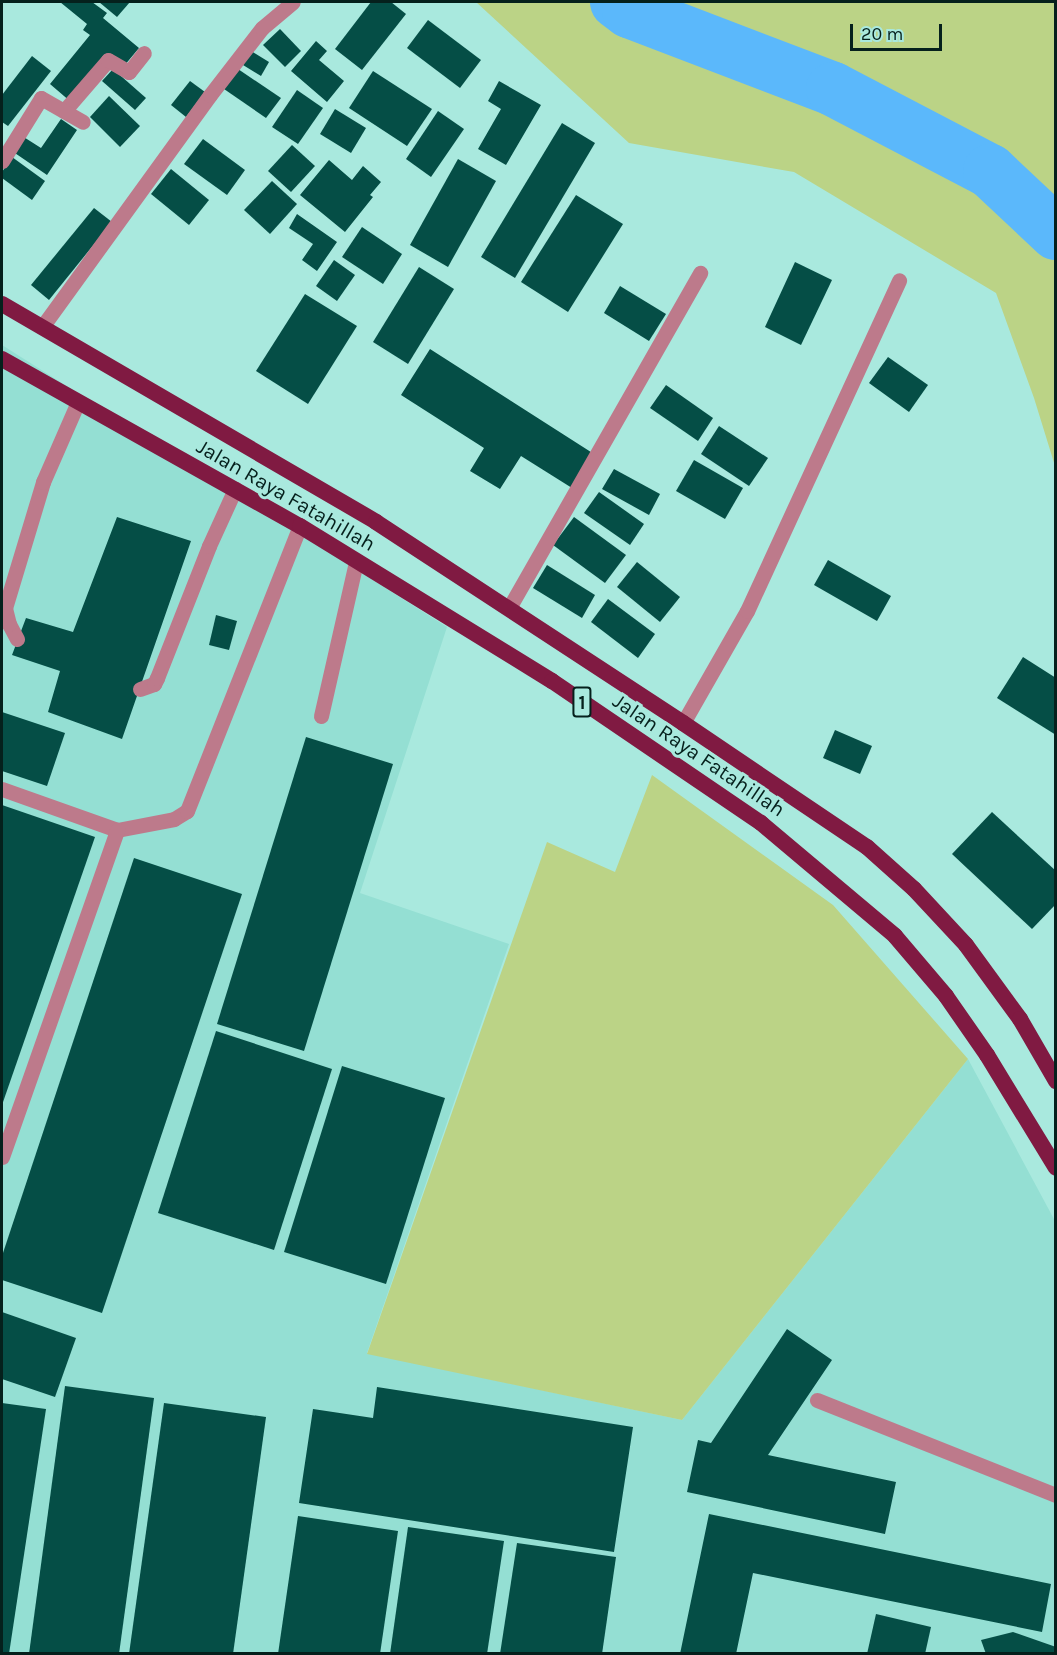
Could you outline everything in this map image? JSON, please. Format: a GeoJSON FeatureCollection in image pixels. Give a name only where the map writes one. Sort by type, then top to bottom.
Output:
{"type":"FeatureCollection","features":[{"type":"Feature","properties":{"kind":"highway","name":"Jalan Raya Fatahillah"},"geometry":{"type":"LineString","coordinates":[[2,304],[279,463],[509,608],[867,847],[914,889],[972,954],[1020,1019],[1056,1082]]}},
{"type":"Feature","properties":{"kind":"highway","name":"Jalan Raya Fatahillah"},"geometry":{"type":"LineString","coordinates":[[2,359],[300,526],[552,681],[761,823],[832,879],[895,936],[946,996],[987,1055],[1056,1168]]}},
{"type":"Feature","properties":{"kind":"street"},"geometry":{"type":"LineString","coordinates":[[42,327],[262,27],[293,2]]}},
{"type":"Feature","properties":{"kind":"street"},"geometry":{"type":"LineString","coordinates":[[64,111],[108,60],[129,72],[144,53]]}},
{"type":"Feature","properties":{"kind":"street"},"geometry":{"type":"LineString","coordinates":[[2,161],[41,98],[83,122]]}},
{"type":"Feature","properties":{"kind":"street"},"geometry":{"type":"LineString","coordinates":[[509,608],[700,273]]}},
{"type":"Feature","properties":{"kind":"street"},"geometry":{"type":"LineString","coordinates":[[684,723],[747,611],[899,280]]}},
{"type":"Feature","properties":{"kind":"street"},"geometry":{"type":"LineString","coordinates":[[17,639],[9,624],[5,608],[43,482],[78,402]]}},
{"type":"Feature","properties":{"kind":"street"},"geometry":{"type":"LineString","coordinates":[[140,689],[154,684],[157,678],[208,546],[235,489]]}},
{"type":"Feature","properties":{"kind":"street"},"geometry":{"type":"LineString","coordinates":[[2,789],[117,830],[174,819],[186,812],[300,526]]}},
{"type":"Feature","properties":{"kind":"street"},"geometry":{"type":"LineString","coordinates":[[321,716],[357,562]]}},
{"type":"Feature","properties":{"kind":"street"},"geometry":{"type":"LineString","coordinates":[[2,1157],[117,830]]}},
{"type":"Feature","properties":{"kind":"street"},"geometry":{"type":"LineString","coordinates":[[817,1400],[1056,1495]]}},
{"type":"Feature","properties":{"kind":"shaded area"},"geometry":{"type":"Polygon","coordinates":[[[2,345],[447,627],[360,893],[509,944],[367,1353],[682,1420],[968,1059],[1055,1221],[1055,1653],[2,1653],[2,345]]]}},
{"type":"Feature","properties":{"kind":"green space"},"geometry":{"type":"Polygon","coordinates":[[[476,2],[1055,2],[1055,466],[1034,398],[996,293],[794,172],[629,143],[476,2]]]}},
{"type":"Feature","properties":{"kind":"green space"},"geometry":{"type":"Polygon","coordinates":[[[652,775],[833,905],[968,1059],[682,1420],[367,1354],[547,842],[615,872],[652,775]]]}},
{"type":"Feature","properties":{"kind":"building"},"geometry":{"type":"Polygon","coordinates":[[[60,2],[92,2],[107,13],[103,18],[139,48],[124,66],[110,54],[71,102],[50,84],[90,35],[83,30],[87,24],[60,2]]]}},
{"type":"Feature","properties":{"kind":"building"},"geometry":{"type":"Polygon","coordinates":[[[99,2],[130,2],[117,17],[99,2]]]}},
{"type":"Feature","properties":{"kind":"building"},"geometry":{"type":"Polygon","coordinates":[[[371,2],[391,2],[406,14],[362,70],[335,49],[371,2]]]}},
{"type":"Feature","properties":{"kind":"building"},"geometry":{"type":"Polygon","coordinates":[[[428,20],[481,60],[460,88],[407,48],[428,20]]]}},
{"type":"Feature","properties":{"kind":"building"},"geometry":{"type":"Polygon","coordinates":[[[280,29],[301,51],[285,67],[263,45],[280,29]]]}},
{"type":"Feature","properties":{"kind":"building"},"geometry":{"type":"Polygon","coordinates":[[[316,41],[327,51],[319,60],[344,81],[327,102],[291,71],[316,41]]]}},
{"type":"Feature","properties":{"kind":"building"},"geometry":{"type":"Polygon","coordinates":[[[251,51],[269,62],[261,76],[243,65],[251,51]]]}},
{"type":"Feature","properties":{"kind":"building"},"geometry":{"type":"Polygon","coordinates":[[[32,56],[51,71],[8,126],[2,122],[2,95],[32,56]]]}},
{"type":"Feature","properties":{"kind":"building"},"geometry":{"type":"Polygon","coordinates":[[[113,69],[146,98],[135,110],[102,81],[113,69]]]}},
{"type":"Feature","properties":{"kind":"building"},"geometry":{"type":"Polygon","coordinates":[[[238,69],[281,98],[266,118],[224,89],[238,69]]]}},
{"type":"Feature","properties":{"kind":"building"},"geometry":{"type":"Polygon","coordinates":[[[373,71],[432,109],[407,146],[349,108],[373,71]]]}},
{"type":"Feature","properties":{"kind":"building"},"geometry":{"type":"Polygon","coordinates":[[[190,81],[205,92],[186,117],[171,105],[190,81]]]}},
{"type":"Feature","properties":{"kind":"building"},"geometry":{"type":"Polygon","coordinates":[[[499,81],[541,105],[506,165],[478,149],[501,109],[488,101],[499,81]]]}},
{"type":"Feature","properties":{"kind":"building"},"geometry":{"type":"Polygon","coordinates":[[[297,90],[323,108],[298,144],[272,127],[297,90]]]}},
{"type":"Feature","properties":{"kind":"building"},"geometry":{"type":"Polygon","coordinates":[[[109,96],[140,126],[120,147],[90,117],[109,96]]]}},
{"type":"Feature","properties":{"kind":"building"},"geometry":{"type":"Polygon","coordinates":[[[335,109],[366,128],[351,153],[320,134],[335,109]]]}},
{"type":"Feature","properties":{"kind":"building"},"geometry":{"type":"Polygon","coordinates":[[[438,111],[464,129],[431,177],[406,159],[438,111]]]}},
{"type":"Feature","properties":{"kind":"building"},"geometry":{"type":"Polygon","coordinates":[[[61,119],[77,130],[47,175],[9,149],[19,134],[41,148],[61,119]]]}},
{"type":"Feature","properties":{"kind":"building"},"geometry":{"type":"Polygon","coordinates":[[[562,123],[595,143],[515,278],[481,257],[562,123]]]}},
{"type":"Feature","properties":{"kind":"building"},"geometry":{"type":"Polygon","coordinates":[[[203,139],[245,170],[227,195],[184,164],[203,139]]]}},
{"type":"Feature","properties":{"kind":"building"},"geometry":{"type":"Polygon","coordinates":[[[292,145],[315,166],[291,192],[268,171],[292,145]]]}},
{"type":"Feature","properties":{"kind":"building"},"geometry":{"type":"Polygon","coordinates":[[[12,157],[45,181],[32,200],[2,178],[2,172],[12,157]]]}},
{"type":"Feature","properties":{"kind":"building"},"geometry":{"type":"Polygon","coordinates":[[[458,159],[496,181],[448,267],[410,245],[458,159]]]}},
{"type":"Feature","properties":{"kind":"building"},"geometry":{"type":"Polygon","coordinates":[[[329,160],[352,180],[363,166],[381,182],[370,195],[373,197],[345,232],[300,195],[329,160]]]}},
{"type":"Feature","properties":{"kind":"building"},"geometry":{"type":"Polygon","coordinates":[[[171,169],[209,200],[189,225],[151,194],[171,169]]]}},
{"type":"Feature","properties":{"kind":"building"},"geometry":{"type":"Polygon","coordinates":[[[272,181],[297,204],[270,234],[244,210],[272,181]]]}},
{"type":"Feature","properties":{"kind":"building"},"geometry":{"type":"Polygon","coordinates":[[[576,195],[623,224],[568,312],[521,282],[576,195]]]}},
{"type":"Feature","properties":{"kind":"building"},"geometry":{"type":"Polygon","coordinates":[[[94,208],[112,222],[49,300],[31,285],[94,208]]]}},
{"type":"Feature","properties":{"kind":"building"},"geometry":{"type":"Polygon","coordinates":[[[297,214],[337,242],[317,271],[302,260],[313,244],[289,228],[297,214]]]}},
{"type":"Feature","properties":{"kind":"building"},"geometry":{"type":"Polygon","coordinates":[[[362,227],[402,254],[383,284],[342,257],[362,227]]]}},
{"type":"Feature","properties":{"kind":"building"},"geometry":{"type":"Polygon","coordinates":[[[334,260],[355,275],[337,301],[316,286],[334,260]]]}},
{"type":"Feature","properties":{"kind":"building"},"geometry":{"type":"Polygon","coordinates":[[[795,262],[832,280],[801,345],[765,327],[795,262]]]}},
{"type":"Feature","properties":{"kind":"building"},"geometry":{"type":"Polygon","coordinates":[[[419,267],[454,289],[408,364],[373,342],[419,267]]]}},
{"type":"Feature","properties":{"kind":"building"},"geometry":{"type":"Polygon","coordinates":[[[620,286],[666,314],[649,341],[604,313],[620,286]]]}},
{"type":"Feature","properties":{"kind":"building"},"geometry":{"type":"Polygon","coordinates":[[[305,294],[357,326],[308,404],[256,371],[305,294]]]}},
{"type":"Feature","properties":{"kind":"building"},"geometry":{"type":"Polygon","coordinates":[[[430,349],[594,454],[572,488],[521,456],[500,489],[470,471],[484,448],[401,395],[430,349]]]}},
{"type":"Feature","properties":{"kind":"building"},"geometry":{"type":"Polygon","coordinates":[[[888,357],[928,385],[909,412],[869,383],[888,357]]]}},
{"type":"Feature","properties":{"kind":"building"},"geometry":{"type":"Polygon","coordinates":[[[666,385],[713,418],[698,441],[650,408],[666,385]]]}},
{"type":"Feature","properties":{"kind":"building"},"geometry":{"type":"Polygon","coordinates":[[[719,426],[768,458],[749,486],[701,454],[719,426]]]}},
{"type":"Feature","properties":{"kind":"building"},"geometry":{"type":"Polygon","coordinates":[[[694,460],[743,488],[725,519],[676,491],[694,460]]]}},
{"type":"Feature","properties":{"kind":"building"},"geometry":{"type":"Polygon","coordinates":[[[614,469],[660,494],[649,515],[602,489],[614,469]]]}},
{"type":"Feature","properties":{"kind":"building"},"geometry":{"type":"Polygon","coordinates":[[[599,492],[644,524],[630,545],[584,513],[599,492]]]}},
{"type":"Feature","properties":{"kind":"building"},"geometry":{"type":"Polygon","coordinates":[[[117,517],[191,541],[122,739],[48,712],[60,671],[12,655],[26,618],[73,632],[117,517]]]}},
{"type":"Feature","properties":{"kind":"building"},"geometry":{"type":"Polygon","coordinates":[[[574,517],[626,555],[605,583],[553,545],[574,517]]]}},
{"type":"Feature","properties":{"kind":"building"},"geometry":{"type":"Polygon","coordinates":[[[828,560],[891,596],[877,621],[814,585],[828,560]]]}},
{"type":"Feature","properties":{"kind":"building"},"geometry":{"type":"Polygon","coordinates":[[[637,562],[680,597],[660,622],[617,587],[637,562]]]}},
{"type":"Feature","properties":{"kind":"building"},"geometry":{"type":"Polygon","coordinates":[[[547,565],[595,595],[582,618],[533,588],[547,565]]]}},
{"type":"Feature","properties":{"kind":"building"},"geometry":{"type":"Polygon","coordinates":[[[608,599],[655,634],[638,658],[591,622],[608,599]]]}},
{"type":"Feature","properties":{"kind":"building"},"geometry":{"type":"Polygon","coordinates":[[[216,615],[237,621],[229,650],[209,645],[216,615]]]}},
{"type":"Feature","properties":{"kind":"building"},"geometry":{"type":"Polygon","coordinates":[[[1023,657],[1056,678],[1056,735],[997,698],[1023,657]]]}},
{"type":"Feature","properties":{"kind":"building"},"geometry":{"type":"Polygon","coordinates":[[[2,712],[65,733],[47,786],[2,771],[2,712]]]}},
{"type":"Feature","properties":{"kind":"building"},"geometry":{"type":"Polygon","coordinates":[[[835,730],[872,746],[860,774],[823,758],[835,730]]]}},
{"type":"Feature","properties":{"kind":"building"},"geometry":{"type":"Polygon","coordinates":[[[306,737],[393,764],[304,1051],[217,1024],[306,737]]]}},
{"type":"Feature","properties":{"kind":"building"},"geometry":{"type":"Polygon","coordinates":[[[2,805],[95,837],[2,1105],[2,805]]]}},
{"type":"Feature","properties":{"kind":"building"},"geometry":{"type":"Polygon","coordinates":[[[992,812],[1056,871],[1056,904],[1032,929],[952,854],[992,812]]]}},
{"type":"Feature","properties":{"kind":"building"},"geometry":{"type":"Polygon","coordinates":[[[134,858],[242,894],[102,1313],[2,1280],[2,1256],[134,858]]]}},
{"type":"Feature","properties":{"kind":"building"},"geometry":{"type":"Polygon","coordinates":[[[216,1031],[332,1069],[274,1250],[158,1213],[216,1031]]]}},
{"type":"Feature","properties":{"kind":"building"},"geometry":{"type":"Polygon","coordinates":[[[342,1066],[445,1098],[386,1284],[284,1252],[342,1066]]]}},
{"type":"Feature","properties":{"kind":"building"},"geometry":{"type":"Polygon","coordinates":[[[2,1312],[76,1338],[55,1397],[2,1379],[2,1312]]]}},
{"type":"Feature","properties":{"kind":"building"},"geometry":{"type":"Polygon","coordinates":[[[787,1329],[832,1360],[768,1455],[896,1482],[885,1534],[687,1492],[698,1440],[711,1443],[787,1329]]]}},
{"type":"Feature","properties":{"kind":"building"},"geometry":{"type":"Polygon","coordinates":[[[65,1386],[154,1398],[119,1654],[29,1654],[65,1386]]]}},
{"type":"Feature","properties":{"kind":"building"},"geometry":{"type":"Polygon","coordinates":[[[377,1387],[633,1427],[614,1552],[299,1503],[313,1409],[373,1418],[377,1387]]]}},
{"type":"Feature","properties":{"kind":"building"},"geometry":{"type":"Polygon","coordinates":[[[2,1403],[46,1409],[9,1654],[2,1654],[2,1403]]]}},
{"type":"Feature","properties":{"kind":"building"},"geometry":{"type":"Polygon","coordinates":[[[164,1403],[266,1417],[233,1654],[129,1654],[164,1403]]]}},
{"type":"Feature","properties":{"kind":"building"},"geometry":{"type":"Polygon","coordinates":[[[709,1514],[1051,1584],[1042,1632],[753,1573],[736,1654],[680,1654],[709,1514]]]}},
{"type":"Feature","properties":{"kind":"building"},"geometry":{"type":"Polygon","coordinates":[[[298,1516],[398,1531],[380,1654],[278,1654],[298,1516]]]}},
{"type":"Feature","properties":{"kind":"building"},"geometry":{"type":"Polygon","coordinates":[[[408,1527],[504,1541],[487,1654],[390,1654],[408,1527]]]}},
{"type":"Feature","properties":{"kind":"building"},"geometry":{"type":"Polygon","coordinates":[[[517,1543],[616,1557],[602,1654],[500,1654],[517,1543]]]}},
{"type":"Feature","properties":{"kind":"building"},"geometry":{"type":"Polygon","coordinates":[[[876,1614],[931,1627],[925,1654],[867,1654],[876,1614]]]}},
{"type":"Feature","properties":{"kind":"building"},"geometry":{"type":"Polygon","coordinates":[[[1013,1632],[1056,1647],[1056,1654],[986,1654],[981,1640],[1013,1632]]]}},
{"type":"Feature","properties":{"kind":"waterway"},"geometry":{"type":"LineString","coordinates":[[617,2],[629,11],[833,89],[990,171],[1056,233]]}}]}
